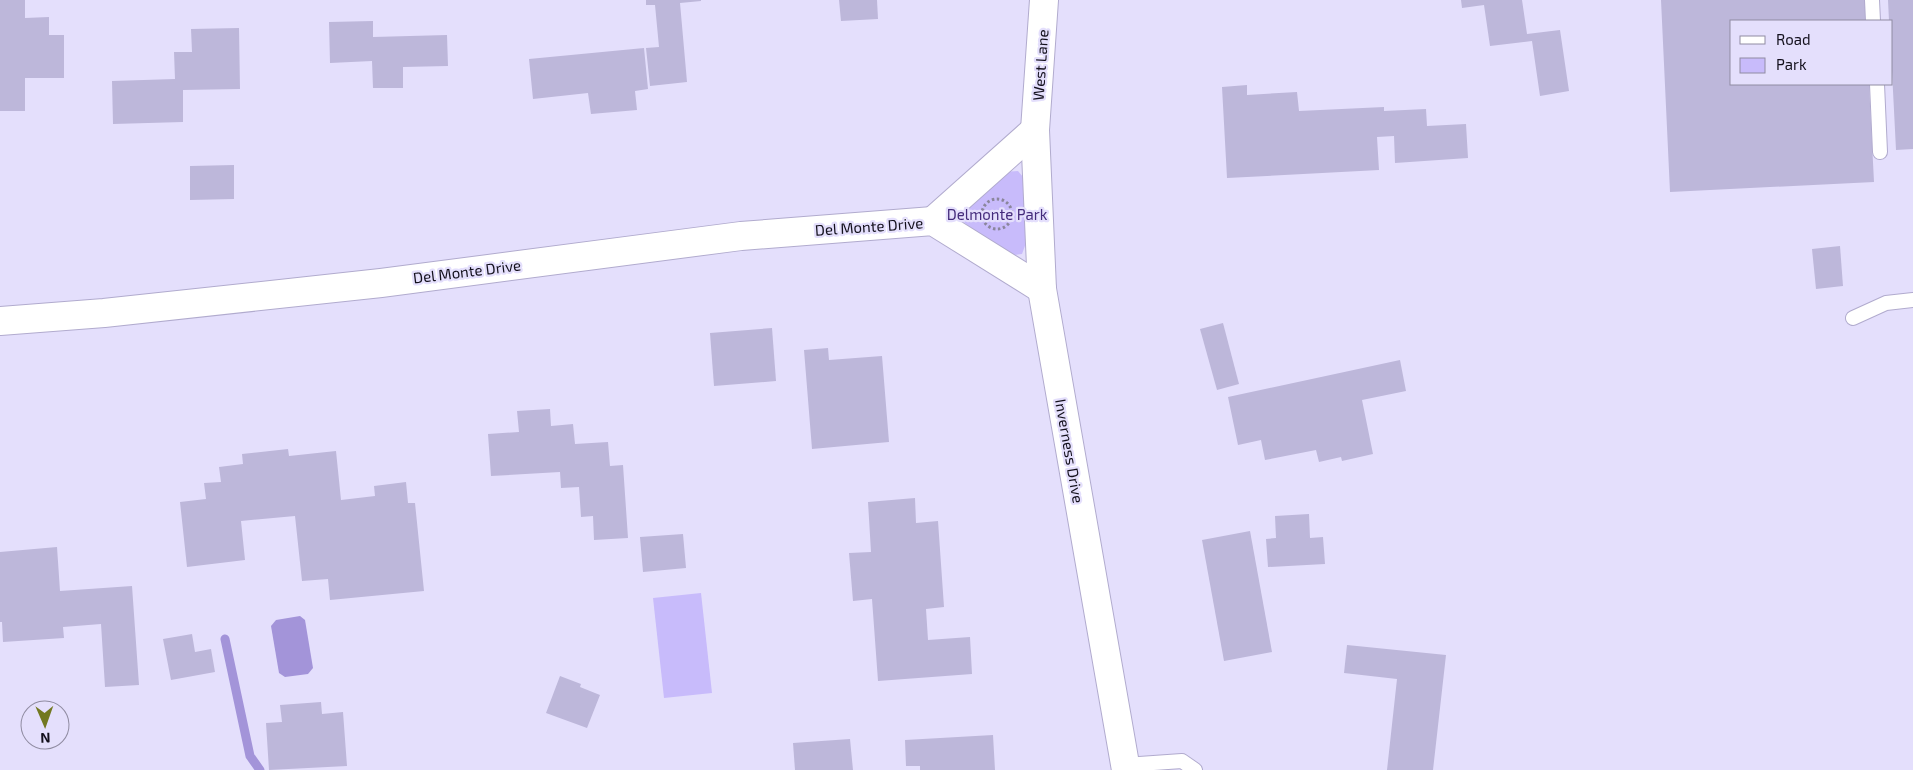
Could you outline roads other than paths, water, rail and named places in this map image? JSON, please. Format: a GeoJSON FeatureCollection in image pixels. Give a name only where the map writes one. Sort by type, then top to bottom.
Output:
{"type":"FeatureCollection","features":[{"type":"Feature","properties":{"kind":"street","name":"West Lane"},"geometry":{"type":"LineString","coordinates":[[1035,130],[1044,0]]}},
{"type":"Feature","properties":{"kind":"street","name":"Del Monte Drive"},"geometry":{"type":"LineString","coordinates":[[933,221],[1035,130]]}},
{"type":"Feature","properties":{"kind":"street","name":"Inverness Drive"},"geometry":{"type":"LineString","coordinates":[[1035,130],[1042,288],[1126,767]]}},
{"type":"Feature","properties":{"kind":"street","name":"Del Monte Drive"},"geometry":{"type":"LineString","coordinates":[[0,321],[104,313],[381,283],[741,236],[933,221],[1042,288]]}},
{"type":"Feature","properties":{"kind":"lane"},"geometry":{"type":"LineString","coordinates":[[1872,0],[1873,20]]}},
{"type":"Feature","properties":{"kind":"lane"},"geometry":{"type":"LineString","coordinates":[[1876,85],[1880,152]]}},
{"type":"Feature","properties":{"kind":"lane"},"geometry":{"type":"LineString","coordinates":[[1853,318],[1886,303],[1913,300]]}},
{"type":"Feature","properties":{"kind":"lane"},"geometry":{"type":"LineString","coordinates":[[1126,767],[1182,761],[1196,770]]}},
{"type":"Feature","properties":{"kind":"waterway"},"geometry":{"type":"LineString","coordinates":[[225,639],[250,756],[260,770]]}},
{"type":"Feature","properties":{"kind":"park label","name":"Delmonte Park"},"geometry":{"type":"Point","coordinates":[997,214]}}]}
